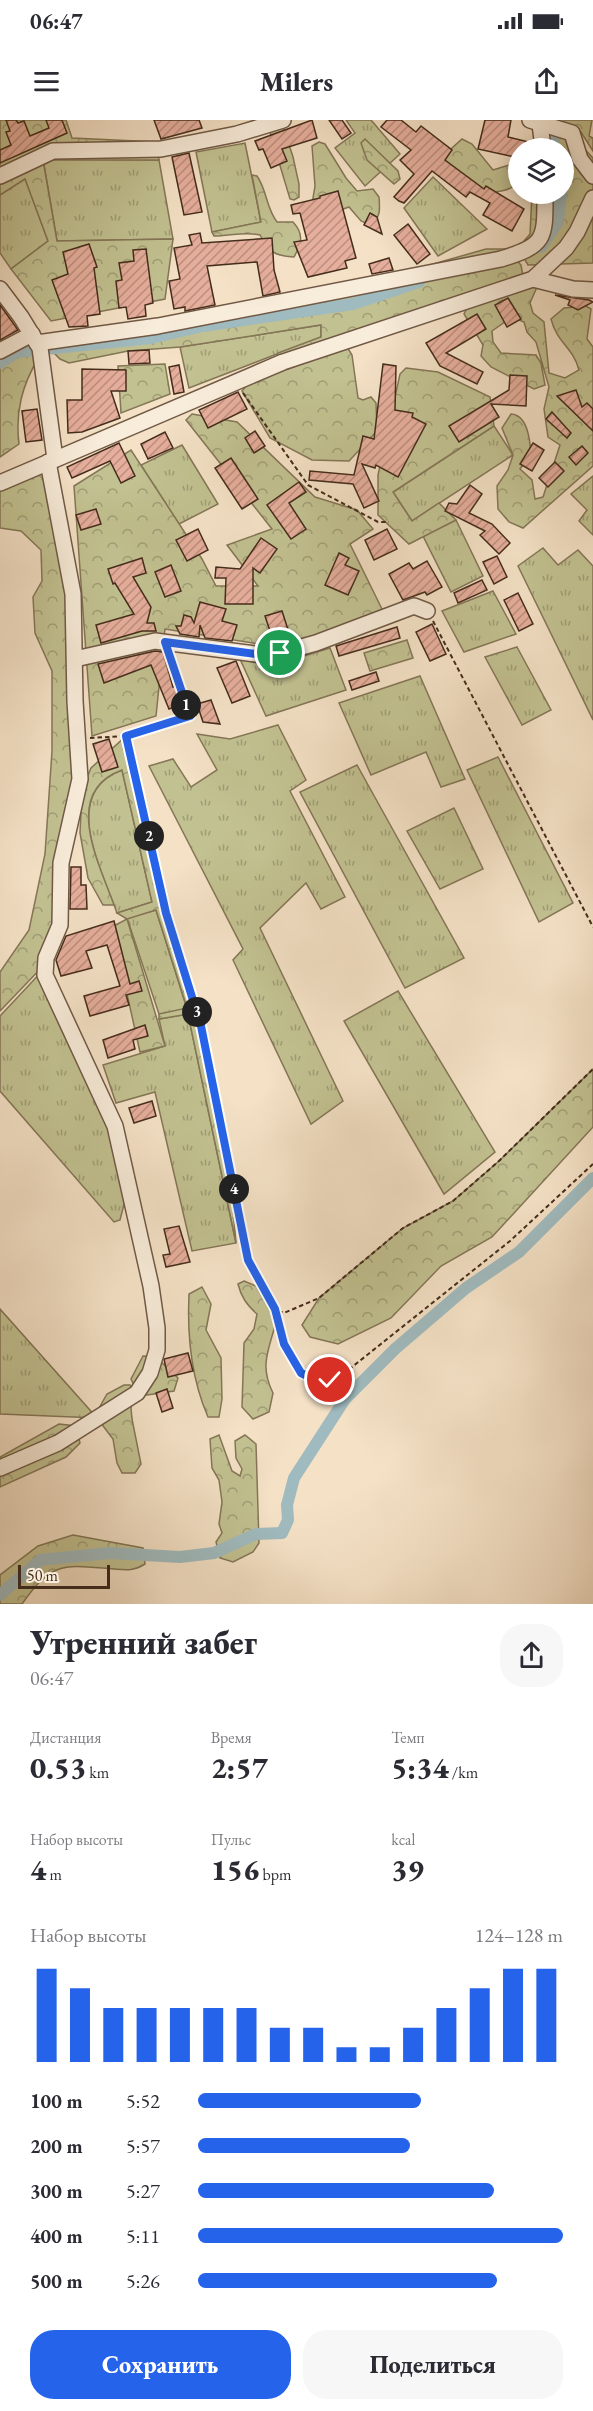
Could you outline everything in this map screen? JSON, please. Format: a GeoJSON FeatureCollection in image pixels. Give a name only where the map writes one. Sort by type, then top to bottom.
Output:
{"type":"FeatureCollection","features":[{"type":"Feature","properties":{"kind":"street"},"geometry":{"type":"LineString","coordinates":[[0,176],[53,151],[161,149],[237,134],[283,120]]}},
{"type":"Feature","properties":{"kind":"street"},"geometry":{"type":"LineString","coordinates":[[541,138],[538,123],[570,128],[580,159],[593,176]]}},
{"type":"Feature","properties":{"kind":"street"},"geometry":{"type":"LineString","coordinates":[[0,483],[283,362],[533,279],[566,248],[577,232],[593,198]]}},
{"type":"Feature","properties":{"kind":"street"},"geometry":{"type":"LineString","coordinates":[[0,351],[36,342],[158,326],[501,259],[532,247],[542,236],[544,204]]}},
{"type":"Feature","properties":{"kind":"street"},"geometry":{"type":"LineString","coordinates":[[533,279],[573,289],[593,290]]}},
{"type":"Feature","properties":{"kind":"street"},"geometry":{"type":"LineString","coordinates":[[0,289],[36,342],[45,370],[52,461],[73,594],[79,786],[64,841],[60,925],[46,958],[45,975],[115,1126],[151,1286],[157,1328],[156,1350],[150,1373],[137,1393],[58,1443],[0,1468]]}},
{"type":"Feature","properties":{"kind":"street"},"geometry":{"type":"LineString","coordinates":[[75,659],[145,642],[165,642],[268,654],[316,643],[414,606],[427,611]]}},
{"type":"Feature","properties":{"kind":"path"},"geometry":{"type":"LineString","coordinates":[[235,381],[308,485],[378,522],[389,522]]}},
{"type":"Feature","properties":{"kind":"path"},"geometry":{"type":"LineString","coordinates":[[427,611],[593,927]]}},
{"type":"Feature","properties":{"kind":"path"},"geometry":{"type":"LineString","coordinates":[[78,739],[126,736],[190,716],[165,642]]}},
{"type":"Feature","properties":{"kind":"path"},"geometry":{"type":"LineString","coordinates":[[126,736],[166,913],[201,1026],[248,1260],[275,1309],[284,1344],[301,1373],[314,1379],[330,1380],[342,1375],[510,1241],[593,1164]]}},
{"type":"Feature","properties":{"kind":"path"},"geometry":{"type":"LineString","coordinates":[[275,1309],[284,1313],[319,1298],[404,1228],[453,1202],[499,1161],[593,1069]]}},
{"type":"Feature","properties":{"kind":"green space"},"geometry":{"type":"Polygon","coordinates":[[[0,120],[66,120],[72,138],[157,142],[159,160],[43,160],[57,241],[173,239],[165,299],[51,321],[11,269],[48,241],[25,179],[0,195],[0,120]]]}},
{"type":"Feature","properties":{"kind":"green space"},"geometry":{"type":"Polygon","coordinates":[[[346,120],[371,120],[400,154],[365,186],[335,148],[355,133],[346,120]]]}},
{"type":"Feature","properties":{"kind":"green space"},"geometry":{"type":"Polygon","coordinates":[[[549,120],[592,120],[589,136],[593,138],[593,151],[581,132],[549,120]]]}},
{"type":"Feature","properties":{"kind":"green space"},"geometry":{"type":"Polygon","coordinates":[[[283,126],[299,184],[299,197],[294,200],[290,199],[270,132],[272,127],[283,126]]]}},
{"type":"Feature","properties":{"kind":"green space"},"geometry":{"type":"Polygon","coordinates":[[[536,127],[572,138],[535,138],[536,127]]]}},
{"type":"Feature","properties":{"kind":"green space"},"geometry":{"type":"Polygon","coordinates":[[[365,139],[398,171],[400,179],[394,184],[367,160],[361,143],[365,139]]]}},
{"type":"Feature","properties":{"kind":"green space"},"geometry":{"type":"Polygon","coordinates":[[[462,139],[472,144],[493,170],[508,165],[508,189],[484,192],[470,188],[458,178],[442,157],[462,139]]]}},
{"type":"Feature","properties":{"kind":"green space"},"geometry":{"type":"Polygon","coordinates":[[[575,139],[593,158],[593,263],[528,265],[518,248],[530,234],[532,204],[574,204],[575,139]]]}},
{"type":"Feature","properties":{"kind":"green space"},"geometry":{"type":"Polygon","coordinates":[[[319,142],[325,144],[357,191],[373,189],[379,197],[378,216],[370,225],[361,221],[349,207],[318,218],[312,204],[315,186],[312,146],[319,142]]]}},
{"type":"Feature","properties":{"kind":"green space"},"geometry":{"type":"Polygon","coordinates":[[[245,143],[261,222],[212,232],[196,152],[245,143]]]}},
{"type":"Feature","properties":{"kind":"green space"},"geometry":{"type":"Polygon","coordinates":[[[43,159],[159,160],[173,239],[57,241],[43,159]]]}},
{"type":"Feature","properties":{"kind":"green space"},"geometry":{"type":"Polygon","coordinates":[[[252,175],[257,176],[260,181],[277,222],[293,222],[299,231],[300,243],[294,257],[282,256],[273,252],[260,235],[214,236],[212,232],[261,222],[252,175]]]}},
{"type":"Feature","properties":{"kind":"green space"},"geometry":{"type":"Polygon","coordinates":[[[433,177],[487,229],[438,256],[404,208],[433,177]]]}},
{"type":"Feature","properties":{"kind":"green space"},"geometry":{"type":"Polygon","coordinates":[[[25,178],[48,241],[11,269],[0,253],[0,195],[25,178]]]}},
{"type":"Feature","properties":{"kind":"green space"},"geometry":{"type":"Polygon","coordinates":[[[486,249],[507,249],[521,265],[523,276],[279,361],[278,353],[321,337],[321,325],[180,347],[128,351],[69,363],[55,354],[54,342],[62,335],[75,330],[251,308],[412,270],[486,249]]]}},
{"type":"Feature","properties":{"kind":"green space"},"geometry":{"type":"Polygon","coordinates":[[[530,281],[537,287],[530,303],[533,313],[544,322],[549,373],[565,378],[579,370],[573,356],[557,334],[551,319],[564,308],[586,306],[591,309],[587,339],[593,347],[593,466],[523,528],[509,522],[498,509],[497,486],[508,470],[513,455],[502,428],[511,414],[517,415],[525,424],[531,454],[520,469],[532,480],[535,499],[543,497],[560,445],[548,437],[544,409],[549,387],[536,342],[527,332],[524,322],[512,317],[492,331],[493,342],[501,353],[536,355],[541,363],[545,385],[534,389],[491,367],[481,356],[483,345],[464,314],[468,306],[530,281]]]}},
{"type":"Feature","properties":{"kind":"green space"},"geometry":{"type":"Polygon","coordinates":[[[321,325],[321,337],[189,388],[180,347],[321,325]]]}},
{"type":"Feature","properties":{"kind":"green space"},"geometry":{"type":"Polygon","coordinates":[[[23,335],[39,357],[28,378],[21,399],[18,421],[19,444],[0,457],[0,340],[23,335]]]}},
{"type":"Feature","properties":{"kind":"green space"},"geometry":{"type":"Polygon","coordinates":[[[347,347],[352,355],[358,398],[363,400],[371,397],[376,403],[377,431],[349,461],[312,460],[270,438],[242,391],[248,384],[347,347]]]}},
{"type":"Feature","properties":{"kind":"green space"},"geometry":{"type":"Polygon","coordinates":[[[165,364],[170,394],[121,413],[118,366],[165,364]]]}},
{"type":"Feature","properties":{"kind":"green space"},"geometry":{"type":"Polygon","coordinates":[[[406,368],[438,372],[490,397],[494,426],[393,492],[412,521],[439,503],[456,520],[409,544],[378,515],[378,475],[400,374],[406,368]]]}},
{"type":"Feature","properties":{"kind":"green space"},"geometry":{"type":"Polygon","coordinates":[[[192,414],[237,422],[315,497],[357,510],[373,529],[350,544],[383,611],[319,638],[265,645],[165,629],[156,716],[92,736],[74,486],[131,450],[202,559],[216,586],[258,586],[227,545],[272,529],[186,420],[192,414]]]}},
{"type":"Feature","properties":{"kind":"green space"},"geometry":{"type":"Polygon","coordinates":[[[494,426],[513,455],[412,521],[393,492],[494,426]]]}},
{"type":"Feature","properties":{"kind":"green space"},"geometry":{"type":"Polygon","coordinates":[[[182,445],[218,504],[179,524],[141,465],[182,445]]]}},
{"type":"Feature","properties":{"kind":"green space"},"geometry":{"type":"Polygon","coordinates":[[[54,456],[82,768],[54,931],[45,964],[0,1011],[0,972],[29,930],[45,854],[52,751],[52,671],[35,633],[33,597],[42,581],[41,550],[21,531],[0,528],[0,478],[54,456]]]}},
{"type":"Feature","properties":{"kind":"green space"},"geometry":{"type":"Polygon","coordinates":[[[593,476],[593,535],[579,521],[587,510],[571,494],[593,476]]]}},
{"type":"Feature","properties":{"kind":"green space"},"geometry":{"type":"Polygon","coordinates":[[[456,520],[483,576],[451,592],[423,536],[456,520]]]}},
{"type":"Feature","properties":{"kind":"green space"},"geometry":{"type":"Polygon","coordinates":[[[543,548],[558,565],[578,550],[593,566],[593,720],[518,566],[543,548]]]}},
{"type":"Feature","properties":{"kind":"green space"},"geometry":{"type":"Polygon","coordinates":[[[493,591],[516,634],[464,652],[442,611],[493,591]]]}},
{"type":"Feature","properties":{"kind":"green space"},"geometry":{"type":"Polygon","coordinates":[[[407,640],[413,658],[370,671],[364,653],[407,640]]]}},
{"type":"Feature","properties":{"kind":"green space"},"geometry":{"type":"Polygon","coordinates":[[[517,647],[551,710],[522,725],[485,657],[517,647]]]}},
{"type":"Feature","properties":{"kind":"green space"},"geometry":{"type":"Polygon","coordinates":[[[330,648],[346,690],[266,716],[240,659],[271,666],[330,648]]]}},
{"type":"Feature","properties":{"kind":"green space"},"geometry":{"type":"Polygon","coordinates":[[[420,676],[465,779],[441,787],[426,752],[371,775],[339,703],[420,676]]]}},
{"type":"Feature","properties":{"kind":"green space"},"geometry":{"type":"Polygon","coordinates":[[[278,725],[306,780],[290,791],[345,897],[321,909],[306,883],[260,928],[343,1101],[311,1124],[233,960],[243,949],[149,766],[173,759],[191,787],[217,770],[197,734],[230,739],[278,725]]]}},
{"type":"Feature","properties":{"kind":"green space"},"geometry":{"type":"Polygon","coordinates":[[[126,736],[166,913],[201,1026],[229,1166],[236,1243],[188,1014],[159,1019],[159,1014],[187,1008],[156,910],[127,919],[117,913],[152,902],[122,770],[104,780],[93,794],[89,811],[94,850],[114,905],[103,905],[88,878],[80,833],[82,790],[91,768],[126,736]]]}},
{"type":"Feature","properties":{"kind":"green space"},"geometry":{"type":"Polygon","coordinates":[[[498,757],[573,903],[539,922],[467,770],[498,757]]]}},
{"type":"Feature","properties":{"kind":"green space"},"geometry":{"type":"Polygon","coordinates":[[[357,765],[464,958],[405,988],[300,792],[357,765]]]}},
{"type":"Feature","properties":{"kind":"green space"},"geometry":{"type":"Polygon","coordinates":[[[122,770],[152,902],[117,913],[95,855],[90,834],[89,814],[93,796],[103,781],[122,770]]]}},
{"type":"Feature","properties":{"kind":"green space"},"geometry":{"type":"Polygon","coordinates":[[[454,808],[483,869],[440,889],[407,831],[454,808]]]}},
{"type":"Feature","properties":{"kind":"green space"},"geometry":{"type":"Polygon","coordinates":[[[156,910],[187,1009],[159,1014],[127,918],[156,910]]]}},
{"type":"Feature","properties":{"kind":"green space"},"geometry":{"type":"Polygon","coordinates":[[[127,919],[165,1046],[140,1052],[112,927],[127,919]]]}},
{"type":"Feature","properties":{"kind":"green space"},"geometry":{"type":"Polygon","coordinates":[[[45,968],[66,1003],[133,1169],[120,1220],[114,1222],[0,1091],[0,1016],[45,968]]]}},
{"type":"Feature","properties":{"kind":"green space"},"geometry":{"type":"Polygon","coordinates":[[[398,991],[495,1152],[444,1194],[344,1021],[398,991]]]}},
{"type":"Feature","properties":{"kind":"green space"},"geometry":{"type":"Polygon","coordinates":[[[188,1014],[236,1243],[192,1251],[155,1092],[116,1103],[103,1065],[165,1046],[159,1019],[188,1014]]]}},
{"type":"Feature","properties":{"kind":"green space"},"geometry":{"type":"Polygon","coordinates":[[[593,1069],[593,1127],[492,1237],[441,1266],[391,1318],[338,1344],[310,1337],[302,1325],[319,1298],[403,1228],[453,1201],[499,1161],[593,1069]]]}},
{"type":"Feature","properties":{"kind":"green space"},"geometry":{"type":"Polygon","coordinates":[[[244,1281],[256,1286],[276,1322],[268,1349],[266,1366],[273,1393],[269,1412],[253,1419],[242,1407],[244,1343],[254,1329],[257,1314],[247,1304],[241,1293],[238,1284],[244,1281]]]}},
{"type":"Feature","properties":{"kind":"green space"},"geometry":{"type":"Polygon","coordinates":[[[202,1287],[211,1304],[206,1330],[221,1358],[222,1399],[219,1417],[208,1417],[191,1357],[189,1294],[202,1287]]]}},
{"type":"Feature","properties":{"kind":"green space"},"geometry":{"type":"Polygon","coordinates":[[[0,1309],[97,1418],[0,1414],[0,1309]]]}},
{"type":"Feature","properties":{"kind":"green space"},"geometry":{"type":"Polygon","coordinates":[[[143,1356],[156,1357],[178,1378],[174,1391],[138,1394],[131,1379],[143,1356]]]}},
{"type":"Feature","properties":{"kind":"green space"},"geometry":{"type":"Polygon","coordinates":[[[124,1385],[130,1385],[134,1392],[131,1408],[132,1419],[141,1464],[135,1473],[122,1473],[117,1463],[113,1439],[103,1426],[99,1408],[107,1394],[124,1385]]]}},
{"type":"Feature","properties":{"kind":"green space"},"geometry":{"type":"Polygon","coordinates":[[[59,1424],[76,1426],[80,1443],[66,1457],[0,1487],[0,1457],[59,1424]]]}},
{"type":"Feature","properties":{"kind":"green space"},"geometry":{"type":"Polygon","coordinates":[[[219,1435],[232,1471],[240,1476],[242,1469],[236,1458],[235,1441],[245,1435],[256,1444],[259,1543],[253,1552],[233,1562],[220,1558],[216,1542],[222,1533],[219,1524],[222,1502],[219,1480],[212,1468],[210,1439],[219,1435]]]}},
{"type":"Feature","properties":{"kind":"green space"},"geometry":{"type":"Polygon","coordinates":[[[73,1535],[143,1548],[145,1564],[127,1570],[61,1568],[42,1579],[22,1604],[0,1604],[0,1575],[38,1546],[73,1535]]]}},
{"type":"Feature","properties":{"kind":"building"},"geometry":{"type":"Polygon","coordinates":[[[6,120],[16,120],[18,123],[24,121],[30,136],[49,128],[46,120],[62,120],[67,133],[0,163],[0,150],[11,145],[6,132],[10,131],[6,120]]]}},
{"type":"Feature","properties":{"kind":"building"},"geometry":{"type":"Polygon","coordinates":[[[154,120],[199,120],[202,128],[161,139],[154,120]]]}},
{"type":"Feature","properties":{"kind":"building"},"geometry":{"type":"Polygon","coordinates":[[[312,120],[317,138],[282,149],[287,161],[271,168],[263,149],[259,150],[255,141],[312,120]]]}},
{"type":"Feature","properties":{"kind":"building"},"geometry":{"type":"Polygon","coordinates":[[[329,120],[342,120],[351,133],[342,139],[329,120]]]}},
{"type":"Feature","properties":{"kind":"building"},"geometry":{"type":"Polygon","coordinates":[[[387,120],[401,120],[416,132],[421,126],[452,150],[445,160],[484,189],[486,186],[508,199],[508,204],[516,204],[524,209],[512,231],[483,215],[490,203],[470,192],[466,197],[432,171],[404,203],[399,201],[394,197],[414,174],[400,160],[411,150],[381,127],[387,120]]]}},
{"type":"Feature","properties":{"kind":"building"},"geometry":{"type":"Polygon","coordinates":[[[485,120],[511,120],[508,137],[512,138],[508,138],[508,156],[478,149],[485,120]]]}},
{"type":"Feature","properties":{"kind":"building"},"geometry":{"type":"Polygon","coordinates":[[[189,153],[202,212],[184,215],[172,157],[189,153]]]}},
{"type":"Feature","properties":{"kind":"building"},"geometry":{"type":"Polygon","coordinates":[[[338,191],[356,258],[345,261],[347,268],[308,277],[294,242],[307,240],[300,213],[293,214],[291,205],[338,191]]]}},
{"type":"Feature","properties":{"kind":"building"},"geometry":{"type":"Polygon","coordinates":[[[370,213],[377,217],[382,234],[364,225],[370,213]]]}},
{"type":"Feature","properties":{"kind":"building"},"geometry":{"type":"Polygon","coordinates":[[[408,224],[430,254],[417,264],[394,235],[408,224]]]}},
{"type":"Feature","properties":{"kind":"building"},"geometry":{"type":"Polygon","coordinates":[[[200,233],[202,243],[272,238],[274,270],[280,292],[263,296],[257,262],[207,266],[215,305],[185,311],[185,307],[174,309],[169,281],[180,279],[174,248],[192,245],[189,235],[200,233]]]}},
{"type":"Feature","properties":{"kind":"building"},"geometry":{"type":"Polygon","coordinates":[[[89,244],[97,267],[94,268],[100,314],[87,316],[88,326],[69,327],[52,280],[68,274],[63,252],[89,244]]]}},
{"type":"Feature","properties":{"kind":"building"},"geometry":{"type":"Polygon","coordinates":[[[146,249],[153,303],[145,305],[146,316],[128,319],[126,307],[119,308],[116,281],[122,280],[119,263],[134,261],[133,250],[146,249]]]}},
{"type":"Feature","properties":{"kind":"building"},"geometry":{"type":"Polygon","coordinates":[[[389,258],[393,270],[372,274],[369,264],[389,258]]]}},
{"type":"Feature","properties":{"kind":"building"},"geometry":{"type":"Polygon","coordinates":[[[555,295],[593,302],[578,310],[568,305],[570,300],[555,295]]]}},
{"type":"Feature","properties":{"kind":"building"},"geometry":{"type":"Polygon","coordinates":[[[508,298],[521,319],[507,327],[495,305],[508,298]]]}},
{"type":"Feature","properties":{"kind":"building"},"geometry":{"type":"Polygon","coordinates":[[[0,305],[18,330],[0,340],[0,305]]]}},
{"type":"Feature","properties":{"kind":"building"},"geometry":{"type":"Polygon","coordinates":[[[477,314],[486,329],[446,353],[483,372],[477,384],[440,366],[426,343],[477,314]]]}},
{"type":"Feature","properties":{"kind":"building"},"geometry":{"type":"Polygon","coordinates":[[[149,350],[150,363],[129,364],[128,351],[149,350]]]}},
{"type":"Feature","properties":{"kind":"building"},"geometry":{"type":"Polygon","coordinates":[[[383,364],[396,366],[395,410],[413,413],[412,417],[426,424],[398,477],[376,465],[375,468],[362,464],[379,501],[364,508],[353,484],[309,480],[310,471],[354,475],[363,436],[374,439],[383,364]]]}},
{"type":"Feature","properties":{"kind":"building"},"geometry":{"type":"Polygon","coordinates":[[[179,365],[184,392],[174,394],[169,367],[179,365]]]}},
{"type":"Feature","properties":{"kind":"building"},"geometry":{"type":"Polygon","coordinates":[[[82,369],[126,370],[126,391],[111,391],[120,418],[82,432],[68,433],[67,400],[82,400],[82,369]]]}},
{"type":"Feature","properties":{"kind":"building"},"geometry":{"type":"Polygon","coordinates":[[[510,375],[527,376],[526,406],[491,404],[499,417],[459,442],[449,426],[509,390],[510,375]]]}},
{"type":"Feature","properties":{"kind":"building"},"geometry":{"type":"Polygon","coordinates":[[[576,390],[582,407],[587,403],[593,409],[593,431],[557,396],[576,390]]]}},
{"type":"Feature","properties":{"kind":"building"},"geometry":{"type":"Polygon","coordinates":[[[238,392],[247,409],[208,428],[199,410],[238,392]]]}},
{"type":"Feature","properties":{"kind":"building"},"geometry":{"type":"Polygon","coordinates":[[[37,409],[42,440],[26,442],[22,411],[37,409]]]}},
{"type":"Feature","properties":{"kind":"building"},"geometry":{"type":"Polygon","coordinates":[[[552,412],[571,433],[567,438],[546,419],[552,412]]]}},
{"type":"Feature","properties":{"kind":"building"},"geometry":{"type":"Polygon","coordinates":[[[255,431],[265,446],[254,453],[245,438],[255,431]]]}},
{"type":"Feature","properties":{"kind":"building"},"geometry":{"type":"Polygon","coordinates":[[[165,432],[173,448],[148,459],[141,444],[165,432]]]}},
{"type":"Feature","properties":{"kind":"building"},"geometry":{"type":"Polygon","coordinates":[[[119,443],[135,476],[121,483],[110,461],[72,478],[67,467],[119,443]]]}},
{"type":"Feature","properties":{"kind":"building"},"geometry":{"type":"Polygon","coordinates":[[[533,443],[544,450],[532,471],[520,464],[533,443]]]}},
{"type":"Feature","properties":{"kind":"building"},"geometry":{"type":"Polygon","coordinates":[[[582,446],[588,453],[576,465],[569,457],[582,446]]]}},
{"type":"Feature","properties":{"kind":"building"},"geometry":{"type":"Polygon","coordinates":[[[231,458],[258,499],[242,509],[215,468],[231,458]]]}},
{"type":"Feature","properties":{"kind":"building"},"geometry":{"type":"Polygon","coordinates":[[[555,462],[564,471],[548,487],[539,478],[555,462]]]}},
{"type":"Feature","properties":{"kind":"building"},"geometry":{"type":"Polygon","coordinates":[[[299,482],[306,492],[289,503],[306,529],[291,539],[267,505],[299,482]]]}},
{"type":"Feature","properties":{"kind":"building"},"geometry":{"type":"Polygon","coordinates":[[[470,485],[482,494],[469,513],[492,524],[510,543],[499,554],[480,535],[485,531],[445,511],[449,503],[457,504],[470,485]]]}},
{"type":"Feature","properties":{"kind":"building"},"geometry":{"type":"Polygon","coordinates":[[[96,509],[101,524],[81,530],[76,515],[96,509]]]}},
{"type":"Feature","properties":{"kind":"building"},"geometry":{"type":"Polygon","coordinates":[[[198,529],[208,550],[187,561],[176,540],[198,529]]]}},
{"type":"Feature","properties":{"kind":"building"},"geometry":{"type":"Polygon","coordinates":[[[387,529],[397,549],[374,560],[365,540],[387,529]]]}},
{"type":"Feature","properties":{"kind":"building"},"geometry":{"type":"Polygon","coordinates":[[[261,538],[277,549],[260,573],[253,568],[253,604],[225,604],[226,578],[215,578],[216,567],[240,569],[261,538]]]}},
{"type":"Feature","properties":{"kind":"building"},"geometry":{"type":"Polygon","coordinates":[[[339,553],[349,558],[345,565],[359,571],[348,595],[325,585],[339,553]]]}},
{"type":"Feature","properties":{"kind":"building"},"geometry":{"type":"Polygon","coordinates":[[[497,556],[507,577],[494,584],[483,562],[497,556]]]}},
{"type":"Feature","properties":{"kind":"building"},"geometry":{"type":"Polygon","coordinates":[[[142,558],[146,573],[133,577],[151,607],[147,623],[154,623],[156,631],[142,631],[101,643],[96,625],[134,614],[115,583],[113,584],[108,569],[142,558]]]}},
{"type":"Feature","properties":{"kind":"building"},"geometry":{"type":"Polygon","coordinates":[[[427,561],[442,587],[427,595],[425,592],[403,600],[389,574],[409,563],[413,569],[427,561]]]}},
{"type":"Feature","properties":{"kind":"building"},"geometry":{"type":"Polygon","coordinates":[[[171,565],[181,591],[165,597],[155,572],[171,565]]]}},
{"type":"Feature","properties":{"kind":"building"},"geometry":{"type":"Polygon","coordinates":[[[482,580],[487,590],[458,603],[454,593],[482,580]]]}},
{"type":"Feature","properties":{"kind":"building"},"geometry":{"type":"Polygon","coordinates":[[[518,593],[533,624],[519,631],[504,600],[518,593]]]}},
{"type":"Feature","properties":{"kind":"building"},"geometry":{"type":"Polygon","coordinates":[[[200,602],[226,609],[222,621],[237,625],[232,641],[205,638],[200,625],[199,637],[180,634],[176,626],[181,626],[184,615],[191,617],[194,623],[200,602]]]}},
{"type":"Feature","properties":{"kind":"building"},"geometry":{"type":"Polygon","coordinates":[[[282,611],[291,639],[274,643],[265,616],[282,611]]]}},
{"type":"Feature","properties":{"kind":"building"},"geometry":{"type":"Polygon","coordinates":[[[432,624],[446,654],[430,661],[416,632],[432,624]]]}},
{"type":"Feature","properties":{"kind":"building"},"geometry":{"type":"Polygon","coordinates":[[[397,627],[400,638],[339,656],[336,646],[397,627]]]}},
{"type":"Feature","properties":{"kind":"building"},"geometry":{"type":"Polygon","coordinates":[[[155,651],[163,652],[173,687],[177,686],[182,704],[169,709],[151,665],[104,683],[98,664],[155,651]]]}},
{"type":"Feature","properties":{"kind":"building"},"geometry":{"type":"Polygon","coordinates":[[[236,661],[250,696],[232,703],[217,668],[236,661]]]}},
{"type":"Feature","properties":{"kind":"building"},"geometry":{"type":"Polygon","coordinates":[[[376,672],[379,681],[352,690],[349,681],[376,672]]]}},
{"type":"Feature","properties":{"kind":"building"},"geometry":{"type":"Polygon","coordinates":[[[211,700],[220,724],[203,722],[197,704],[211,700]]]}},
{"type":"Feature","properties":{"kind":"building"},"geometry":{"type":"Polygon","coordinates":[[[109,739],[118,767],[102,772],[93,744],[109,739]]]}},
{"type":"Feature","properties":{"kind":"building"},"geometry":{"type":"Polygon","coordinates":[[[71,867],[81,867],[81,885],[86,885],[87,909],[70,909],[71,867]]]}},
{"type":"Feature","properties":{"kind":"building"},"geometry":{"type":"Polygon","coordinates":[[[114,921],[130,984],[139,981],[142,991],[126,995],[129,1005],[90,1016],[84,996],[120,986],[107,945],[86,951],[92,968],[61,976],[56,960],[66,936],[114,921]]]}},
{"type":"Feature","properties":{"kind":"building"},"geometry":{"type":"Polygon","coordinates":[[[145,1025],[148,1036],[133,1040],[135,1049],[108,1058],[103,1040],[145,1025]]]}},
{"type":"Feature","properties":{"kind":"building"},"geometry":{"type":"Polygon","coordinates":[[[152,1101],[156,1116],[134,1123],[129,1108],[152,1101]]]}},
{"type":"Feature","properties":{"kind":"building"},"geometry":{"type":"Polygon","coordinates":[[[179,1226],[190,1262],[166,1267],[163,1255],[170,1254],[164,1229],[179,1226]]]}},
{"type":"Feature","properties":{"kind":"building"},"geometry":{"type":"Polygon","coordinates":[[[188,1353],[193,1371],[168,1377],[164,1359],[188,1353]]]}},
{"type":"Feature","properties":{"kind":"building"},"geometry":{"type":"Polygon","coordinates":[[[167,1389],[173,1408],[162,1412],[156,1393],[167,1389]]]}},
{"type":"Feature","properties":{"kind":"waterway"},"geometry":{"type":"LineString","coordinates":[[554,138],[557,120]]}},
{"type":"Feature","properties":{"kind":"waterway"},"geometry":{"type":"LineString","coordinates":[[541,247],[558,222],[560,204]]}},
{"type":"Feature","properties":{"kind":"waterway"},"geometry":{"type":"LineString","coordinates":[[0,363],[17,352],[151,338],[203,326],[353,304],[419,282]]}},
{"type":"Feature","properties":{"kind":"waterway"},"geometry":{"type":"LineString","coordinates":[[0,1595],[40,1560],[110,1553],[180,1557],[214,1553],[256,1534],[282,1533],[288,1520],[287,1505],[294,1478],[345,1399],[395,1349],[466,1288],[519,1252],[593,1178]]}},
{"type":"Feature","properties":{"kind":"route"},"geometry":{"type":"LineString","coordinates":[[280,653],[256,654],[165,642],[190,716],[126,736],[166,913],[201,1026],[248,1260],[275,1309],[284,1344],[301,1373],[314,1379],[330,1380]]}}]}
